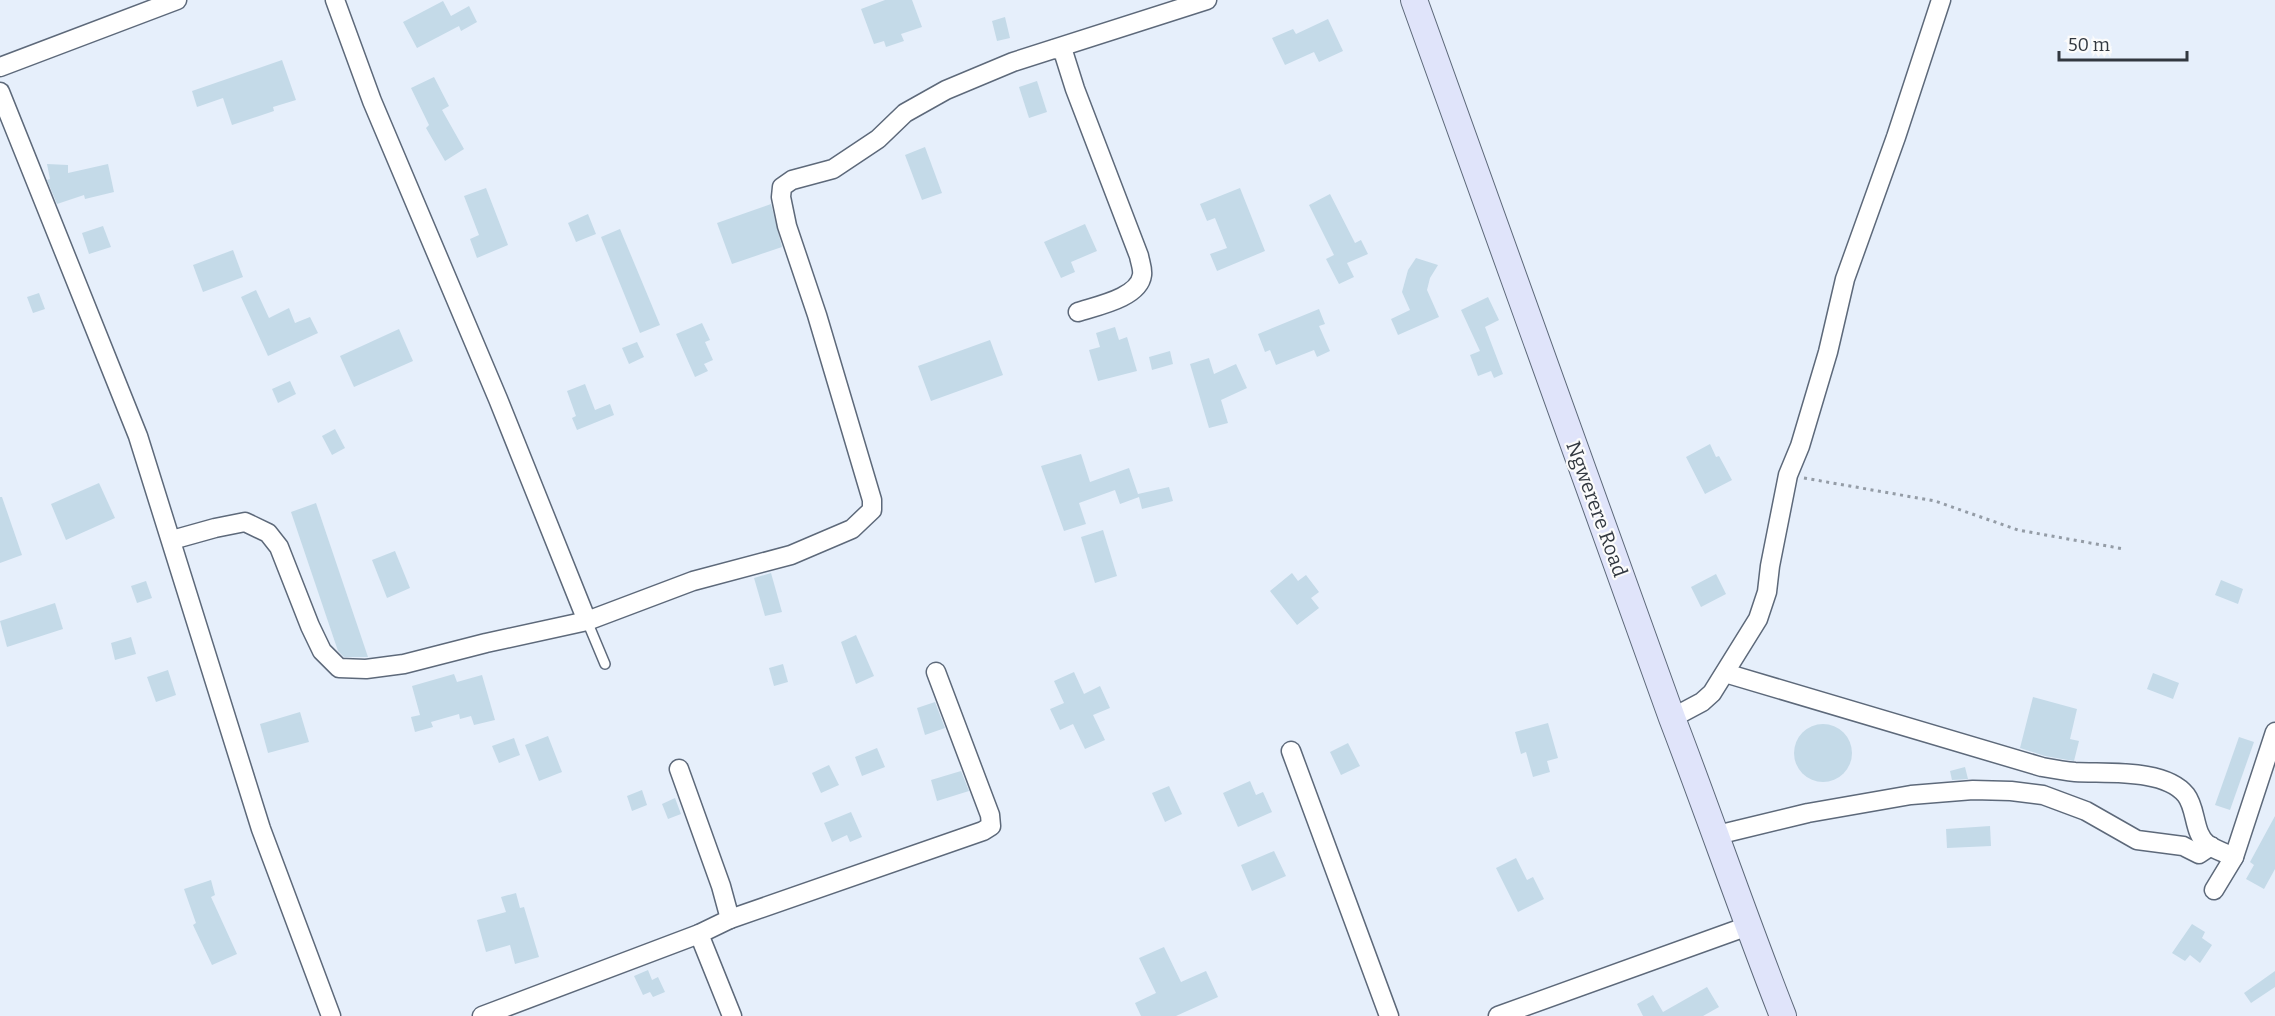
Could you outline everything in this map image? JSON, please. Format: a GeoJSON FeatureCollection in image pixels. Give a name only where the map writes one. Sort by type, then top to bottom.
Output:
{"type":"FeatureCollection","features":[{"type":"Feature","properties":{"kind":"main road","name":"Ngwerere Road"},"geometry":{"type":"LineString","coordinates":[[1414,0],[1672,718],[1783,1016]]}},
{"type":"Feature","properties":{"kind":"street"},"geometry":{"type":"LineString","coordinates":[[0,67],[177,0]]}},
{"type":"Feature","properties":{"kind":"street"},"geometry":{"type":"LineString","coordinates":[[335,0],[372,101],[498,399],[587,621]]}},
{"type":"Feature","properties":{"kind":"street"},"geometry":{"type":"LineString","coordinates":[[172,540],[245,522],[268,533],[279,547],[322,651],[339,668],[366,669],[404,664],[587,621],[693,580],[791,555],[852,529],[872,510],[873,500],[787,226],[781,197],[782,187],[792,180],[833,169],[878,139],[905,113],[946,90],[1013,62],[1208,0]]}},
{"type":"Feature","properties":{"kind":"street"},"geometry":{"type":"LineString","coordinates":[[1672,718],[1702,702],[1712,693],[1758,619],[1767,592],[1788,476],[1800,446],[1828,352],[1845,279],[1900,126],[1941,0]]}},
{"type":"Feature","properties":{"kind":"street"},"geometry":{"type":"LineString","coordinates":[[1055,49],[1063,51],[1075,89],[1139,256],[1142,274],[1138,286],[1126,295],[1078,312]]}},
{"type":"Feature","properties":{"kind":"street"},"geometry":{"type":"LineString","coordinates":[[0,92],[138,436],[261,829],[331,1016]]}},
{"type":"Feature","properties":{"kind":"street"},"geometry":{"type":"LineString","coordinates":[[482,1016],[699,934],[730,919],[991,826],[990,815],[936,672]]}},
{"type":"Feature","properties":{"kind":"street"},"geometry":{"type":"LineString","coordinates":[[1725,673],[2042,767],[2074,772],[2120,772],[2168,783],[2186,795],[2191,803],[2201,836],[2207,844],[2234,857]]}},
{"type":"Feature","properties":{"kind":"street"},"geometry":{"type":"LineString","coordinates":[[2214,890],[2234,857],[2275,732]]}},
{"type":"Feature","properties":{"kind":"street"},"geometry":{"type":"LineString","coordinates":[[1291,751],[1389,1016]]}},
{"type":"Feature","properties":{"kind":"street"},"geometry":{"type":"LineString","coordinates":[[679,769],[721,886],[730,919]]}},
{"type":"Feature","properties":{"kind":"street"},"geometry":{"type":"LineString","coordinates":[[1717,835],[1808,813],[1911,795],[1983,790],[2043,795],[2086,811],[2137,840],[2183,846],[2199,854],[2211,846]]}},
{"type":"Feature","properties":{"kind":"street"},"geometry":{"type":"LineString","coordinates":[[1498,1016],[1748,926]]}},
{"type":"Feature","properties":{"kind":"street"},"geometry":{"type":"LineString","coordinates":[[699,934],[732,1016]]}},
{"type":"Feature","properties":{"kind":"lane"},"geometry":{"type":"LineString","coordinates":[[587,621],[605,664]]}},
{"type":"Feature","properties":{"kind":"path"},"geometry":{"type":"LineString","coordinates":[[1788,476],[1935,501],[2018,530],[2124,549]]}},
{"type":"Feature","properties":{"kind":"building"},"geometry":{"type":"Polygon","coordinates":[[[885,0],[912,0],[922,27],[901,34],[904,41],[886,47],[884,41],[874,44],[861,9],[885,0]]]}},
{"type":"Feature","properties":{"kind":"building"},"geometry":{"type":"Polygon","coordinates":[[[443,1],[451,16],[469,6],[477,22],[461,31],[459,26],[417,48],[403,22],[443,1]]]}},
{"type":"Feature","properties":{"kind":"building"},"geometry":{"type":"Polygon","coordinates":[[[1005,17],[1010,38],[997,41],[992,21],[1005,17]]]}},
{"type":"Feature","properties":{"kind":"building"},"geometry":{"type":"Polygon","coordinates":[[[1328,19],[1343,51],[1319,62],[1314,52],[1285,65],[1272,38],[1293,29],[1296,34],[1328,19]]]}},
{"type":"Feature","properties":{"kind":"building"},"geometry":{"type":"Polygon","coordinates":[[[282,60],[296,100],[273,107],[274,111],[232,125],[223,98],[197,107],[192,91],[282,60]]]}},
{"type":"Feature","properties":{"kind":"building"},"geometry":{"type":"Polygon","coordinates":[[[434,77],[449,106],[442,110],[464,149],[445,161],[426,128],[429,125],[411,88],[434,77]]]}},
{"type":"Feature","properties":{"kind":"building"},"geometry":{"type":"Polygon","coordinates":[[[1037,81],[1047,112],[1029,118],[1019,87],[1037,81]]]}},
{"type":"Feature","properties":{"kind":"building"},"geometry":{"type":"Polygon","coordinates":[[[925,147],[942,193],[922,200],[905,155],[925,147]]]}},
{"type":"Feature","properties":{"kind":"building"},"geometry":{"type":"Polygon","coordinates":[[[47,164],[68,165],[68,173],[108,164],[114,192],[85,199],[84,195],[57,204],[47,180],[50,179],[47,164]]]}},
{"type":"Feature","properties":{"kind":"building"},"geometry":{"type":"Polygon","coordinates":[[[486,188],[508,245],[477,258],[470,239],[479,235],[464,196],[486,188]]]}},
{"type":"Feature","properties":{"kind":"building"},"geometry":{"type":"Polygon","coordinates":[[[1240,188],[1265,251],[1217,271],[1210,254],[1227,248],[1215,218],[1207,221],[1200,204],[1240,188]]]}},
{"type":"Feature","properties":{"kind":"building"},"geometry":{"type":"Polygon","coordinates":[[[1330,194],[1355,243],[1361,240],[1368,254],[1347,263],[1354,277],[1339,284],[1326,259],[1334,255],[1309,205],[1330,194]]]}},
{"type":"Feature","properties":{"kind":"building"},"geometry":{"type":"Polygon","coordinates":[[[771,204],[782,247],[732,264],[717,223],[771,204]]]}},
{"type":"Feature","properties":{"kind":"building"},"geometry":{"type":"Polygon","coordinates":[[[588,214],[596,234],[576,242],[568,223],[588,214]]]}},
{"type":"Feature","properties":{"kind":"building"},"geometry":{"type":"Polygon","coordinates":[[[1085,224],[1097,251],[1071,262],[1075,272],[1061,278],[1044,242],[1085,224]]]}},
{"type":"Feature","properties":{"kind":"building"},"geometry":{"type":"Polygon","coordinates":[[[103,226],[111,247],[89,254],[82,233],[103,226]]]}},
{"type":"Feature","properties":{"kind":"building"},"geometry":{"type":"Polygon","coordinates":[[[620,229],[660,325],[640,333],[601,237],[620,229]]]}},
{"type":"Feature","properties":{"kind":"building"},"geometry":{"type":"Polygon","coordinates":[[[233,250],[243,277],[203,292],[193,265],[233,250]]]}},
{"type":"Feature","properties":{"kind":"building"},"geometry":{"type":"Polygon","coordinates":[[[1416,258],[1438,265],[1430,278],[1427,290],[1439,317],[1398,335],[1391,319],[1410,310],[1402,292],[1408,270],[1416,258]]]}},
{"type":"Feature","properties":{"kind":"building"},"geometry":{"type":"Polygon","coordinates":[[[256,290],[269,318],[289,308],[295,323],[310,317],[318,333],[268,356],[241,297],[256,290]]]}},
{"type":"Feature","properties":{"kind":"building"},"geometry":{"type":"Polygon","coordinates":[[[39,293],[45,309],[33,313],[27,297],[39,293]]]}},
{"type":"Feature","properties":{"kind":"building"},"geometry":{"type":"Polygon","coordinates":[[[1488,297],[1499,320],[1485,327],[1503,374],[1494,378],[1491,371],[1478,376],[1470,355],[1480,351],[1461,310],[1488,297]]]}},
{"type":"Feature","properties":{"kind":"building"},"geometry":{"type":"Polygon","coordinates":[[[1319,309],[1325,324],[1319,326],[1330,351],[1317,357],[1314,350],[1276,365],[1270,350],[1265,352],[1258,334],[1319,309]]]}},
{"type":"Feature","properties":{"kind":"building"},"geometry":{"type":"Polygon","coordinates":[[[702,323],[710,340],[705,342],[713,360],[704,364],[708,371],[695,377],[676,334],[702,323]]]}},
{"type":"Feature","properties":{"kind":"building"},"geometry":{"type":"Polygon","coordinates":[[[1115,327],[1119,340],[1127,337],[1137,371],[1098,381],[1089,350],[1100,347],[1096,333],[1115,327]]]}},
{"type":"Feature","properties":{"kind":"building"},"geometry":{"type":"Polygon","coordinates":[[[399,329],[413,361],[354,387],[340,356],[399,329]]]}},
{"type":"Feature","properties":{"kind":"building"},"geometry":{"type":"Polygon","coordinates":[[[990,340],[1003,375],[931,401],[918,366],[990,340]]]}},
{"type":"Feature","properties":{"kind":"building"},"geometry":{"type":"Polygon","coordinates":[[[637,342],[644,357],[629,364],[622,348],[637,342]]]}},
{"type":"Feature","properties":{"kind":"building"},"geometry":{"type":"Polygon","coordinates":[[[1170,351],[1173,364],[1152,370],[1149,357],[1170,351]]]}},
{"type":"Feature","properties":{"kind":"building"},"geometry":{"type":"Polygon","coordinates":[[[1209,358],[1214,374],[1236,364],[1247,388],[1221,400],[1228,423],[1209,428],[1190,364],[1209,358]]]}},
{"type":"Feature","properties":{"kind":"building"},"geometry":{"type":"Polygon","coordinates":[[[290,381],[296,394],[278,403],[272,389],[290,381]]]}},
{"type":"Feature","properties":{"kind":"building"},"geometry":{"type":"Polygon","coordinates":[[[585,384],[595,410],[610,404],[614,415],[577,430],[572,418],[576,416],[567,391],[585,384]]]}},
{"type":"Feature","properties":{"kind":"building"},"geometry":{"type":"Polygon","coordinates":[[[335,429],[345,448],[332,455],[322,436],[335,429]]]}},
{"type":"Feature","properties":{"kind":"building"},"geometry":{"type":"Polygon","coordinates":[[[1710,444],[1732,480],[1705,494],[1686,457],[1710,444]]]}},
{"type":"Feature","properties":{"kind":"building"},"geometry":{"type":"Polygon","coordinates":[[[1081,454],[1090,482],[1129,468],[1138,494],[1169,487],[1173,501],[1142,509],[1139,497],[1120,504],[1115,490],[1079,503],[1086,524],[1064,531],[1041,466],[1081,454]]]}},
{"type":"Feature","properties":{"kind":"building"},"geometry":{"type":"Polygon","coordinates":[[[99,483],[115,518],[66,540],[51,504],[99,483]]]}},
{"type":"Feature","properties":{"kind":"building"},"geometry":{"type":"Polygon","coordinates":[[[0,497],[2,497],[22,555],[0,563],[0,497]]]}},
{"type":"Feature","properties":{"kind":"building"},"geometry":{"type":"Polygon","coordinates":[[[316,503],[368,657],[344,657],[338,651],[291,512],[316,503]]]}},
{"type":"Feature","properties":{"kind":"building"},"geometry":{"type":"Polygon","coordinates":[[[1103,530],[1117,576],[1095,583],[1081,537],[1103,530]]]}},
{"type":"Feature","properties":{"kind":"building"},"geometry":{"type":"Polygon","coordinates":[[[395,551],[410,588],[387,598],[372,560],[395,551]]]}},
{"type":"Feature","properties":{"kind":"building"},"geometry":{"type":"Polygon","coordinates":[[[771,573],[782,612],[765,616],[754,578],[771,573]]]}},
{"type":"Feature","properties":{"kind":"building"},"geometry":{"type":"Polygon","coordinates":[[[1292,573],[1298,581],[1306,575],[1319,592],[1311,598],[1319,608],[1297,625],[1270,591],[1292,573]]]}},
{"type":"Feature","properties":{"kind":"building"},"geometry":{"type":"Polygon","coordinates":[[[1716,574],[1726,594],[1701,607],[1691,587],[1716,574]]]}},
{"type":"Feature","properties":{"kind":"building"},"geometry":{"type":"Polygon","coordinates":[[[2221,580],[2243,589],[2238,604],[2215,595],[2221,580]]]}},
{"type":"Feature","properties":{"kind":"building"},"geometry":{"type":"Polygon","coordinates":[[[146,581],[152,598],[137,603],[131,586],[146,581]]]}},
{"type":"Feature","properties":{"kind":"building"},"geometry":{"type":"Polygon","coordinates":[[[55,603],[63,629],[7,647],[0,621],[55,603]]]}},
{"type":"Feature","properties":{"kind":"building"},"geometry":{"type":"Polygon","coordinates":[[[856,635],[874,676],[856,684],[841,642],[856,635]]]}},
{"type":"Feature","properties":{"kind":"building"},"geometry":{"type":"Polygon","coordinates":[[[131,637],[136,654],[115,660],[111,643],[131,637]]]}},
{"type":"Feature","properties":{"kind":"building"},"geometry":{"type":"Polygon","coordinates":[[[783,664],[788,682],[774,686],[769,668],[783,664]]]}},
{"type":"Feature","properties":{"kind":"building"},"geometry":{"type":"Polygon","coordinates":[[[168,670],[176,695],[156,702],[147,677],[168,670]]]}},
{"type":"Feature","properties":{"kind":"building"},"geometry":{"type":"Polygon","coordinates":[[[1074,672],[1084,694],[1100,686],[1110,708],[1093,715],[1105,740],[1085,749],[1073,724],[1060,730],[1050,709],[1064,703],[1054,681],[1074,672]]]}},
{"type":"Feature","properties":{"kind":"building"},"geometry":{"type":"Polygon","coordinates":[[[2153,673],[2179,683],[2173,699],[2147,689],[2153,673]]]}},
{"type":"Feature","properties":{"kind":"building"},"geometry":{"type":"Polygon","coordinates":[[[454,674],[457,682],[482,675],[495,720],[474,725],[471,716],[460,719],[459,714],[431,722],[433,727],[415,732],[411,717],[420,715],[412,686],[454,674]]]}},
{"type":"Feature","properties":{"kind":"building"},"geometry":{"type":"Polygon","coordinates":[[[2033,697],[2077,709],[2070,739],[2079,741],[2074,761],[2045,756],[2020,748],[2033,697]]]}},
{"type":"Feature","properties":{"kind":"building"},"geometry":{"type":"Polygon","coordinates":[[[935,702],[945,728],[925,735],[917,708],[935,702]]]}},
{"type":"Feature","properties":{"kind":"building"},"geometry":{"type":"Polygon","coordinates":[[[300,712],[309,742],[268,753],[260,724],[300,712]]]}},
{"type":"Feature","properties":{"kind":"building"},"geometry":{"type":"Polygon","coordinates":[[[1548,723],[1558,758],[1547,761],[1550,772],[1533,777],[1526,752],[1521,754],[1515,732],[1548,723]]]}},
{"type":"Feature","properties":{"kind":"building"},"geometry":{"type":"Polygon","coordinates":[[[1817,724],[1829,724],[1844,732],[1852,747],[1852,759],[1844,774],[1829,782],[1817,782],[1802,774],[1794,759],[1794,747],[1802,732],[1817,724]]]}},
{"type":"Feature","properties":{"kind":"building"},"geometry":{"type":"Polygon","coordinates":[[[548,736],[562,772],[539,781],[525,745],[548,736]]]}},
{"type":"Feature","properties":{"kind":"building"},"geometry":{"type":"Polygon","coordinates":[[[2239,737],[2254,742],[2230,810],[2215,805],[2239,737]]]}},
{"type":"Feature","properties":{"kind":"building"},"geometry":{"type":"Polygon","coordinates":[[[514,738],[520,755],[499,763],[492,746],[514,738]]]}},
{"type":"Feature","properties":{"kind":"building"},"geometry":{"type":"Polygon","coordinates":[[[1348,743],[1360,766],[1341,775],[1330,752],[1348,743]]]}},
{"type":"Feature","properties":{"kind":"building"},"geometry":{"type":"Polygon","coordinates":[[[877,748],[885,767],[862,776],[855,757],[877,748]]]}},
{"type":"Feature","properties":{"kind":"building"},"geometry":{"type":"Polygon","coordinates":[[[829,765],[839,785],[821,793],[812,773],[829,765]]]}},
{"type":"Feature","properties":{"kind":"building"},"geometry":{"type":"Polygon","coordinates":[[[1965,767],[1968,779],[1952,780],[1950,771],[1965,767]]]}},
{"type":"Feature","properties":{"kind":"building"},"geometry":{"type":"Polygon","coordinates":[[[961,771],[969,791],[937,801],[931,780],[961,771]]]}},
{"type":"Feature","properties":{"kind":"building"},"geometry":{"type":"Polygon","coordinates":[[[1250,781],[1256,795],[1263,792],[1272,812],[1238,827],[1223,793],[1250,781]]]}},
{"type":"Feature","properties":{"kind":"building"},"geometry":{"type":"Polygon","coordinates":[[[1169,786],[1182,814],[1165,822],[1152,793],[1169,786]]]}},
{"type":"Feature","properties":{"kind":"building"},"geometry":{"type":"Polygon","coordinates":[[[642,790],[647,805],[632,811],[627,796],[642,790]]]}},
{"type":"Feature","properties":{"kind":"building"},"geometry":{"type":"Polygon","coordinates":[[[675,798],[681,814],[668,819],[662,804],[675,798]]]}},
{"type":"Feature","properties":{"kind":"building"},"geometry":{"type":"Polygon","coordinates":[[[851,812],[862,837],[850,842],[847,835],[832,842],[824,823],[851,812]]]}},
{"type":"Feature","properties":{"kind":"building"},"geometry":{"type":"Polygon","coordinates":[[[2275,816],[2275,869],[2264,889],[2246,879],[2254,865],[2250,862],[2275,816]]]}},
{"type":"Feature","properties":{"kind":"building"},"geometry":{"type":"Polygon","coordinates":[[[1990,826],[1991,846],[1947,848],[1946,829],[1990,826]]]}},
{"type":"Feature","properties":{"kind":"building"},"geometry":{"type":"Polygon","coordinates":[[[1274,851],[1286,876],[1252,891],[1241,865],[1274,851]]]}},
{"type":"Feature","properties":{"kind":"building"},"geometry":{"type":"Polygon","coordinates":[[[1516,858],[1527,880],[1533,877],[1544,899],[1518,912],[1496,868],[1516,858]]]}},
{"type":"Feature","properties":{"kind":"building"},"geometry":{"type":"Polygon","coordinates":[[[211,880],[215,895],[211,897],[237,954],[212,965],[193,925],[196,923],[184,889],[211,880]]]}},
{"type":"Feature","properties":{"kind":"building"},"geometry":{"type":"Polygon","coordinates":[[[516,893],[520,908],[524,907],[539,957],[515,964],[510,945],[486,952],[477,920],[506,912],[501,897],[516,893]]]}},
{"type":"Feature","properties":{"kind":"building"},"geometry":{"type":"Polygon","coordinates":[[[2192,924],[2205,932],[2202,938],[2212,945],[2200,963],[2190,955],[2185,961],[2172,953],[2192,924]]]}},
{"type":"Feature","properties":{"kind":"building"},"geometry":{"type":"Polygon","coordinates":[[[1164,947],[1181,982],[1206,971],[1218,997],[1176,1016],[1141,1016],[1135,1003],[1156,993],[1139,958],[1164,947]]]}},
{"type":"Feature","properties":{"kind":"building"},"geometry":{"type":"Polygon","coordinates":[[[648,970],[652,980],[658,977],[665,992],[653,997],[650,992],[643,995],[634,976],[648,970]]]}},
{"type":"Feature","properties":{"kind":"building"},"geometry":{"type":"Polygon","coordinates":[[[2275,971],[2275,987],[2251,1003],[2244,993],[2275,971]]]}},
{"type":"Feature","properties":{"kind":"building"},"geometry":{"type":"Polygon","coordinates":[[[1707,987],[1719,1007],[1703,1016],[1643,1016],[1637,1004],[1653,995],[1663,1012],[1707,987]]]}}]}
